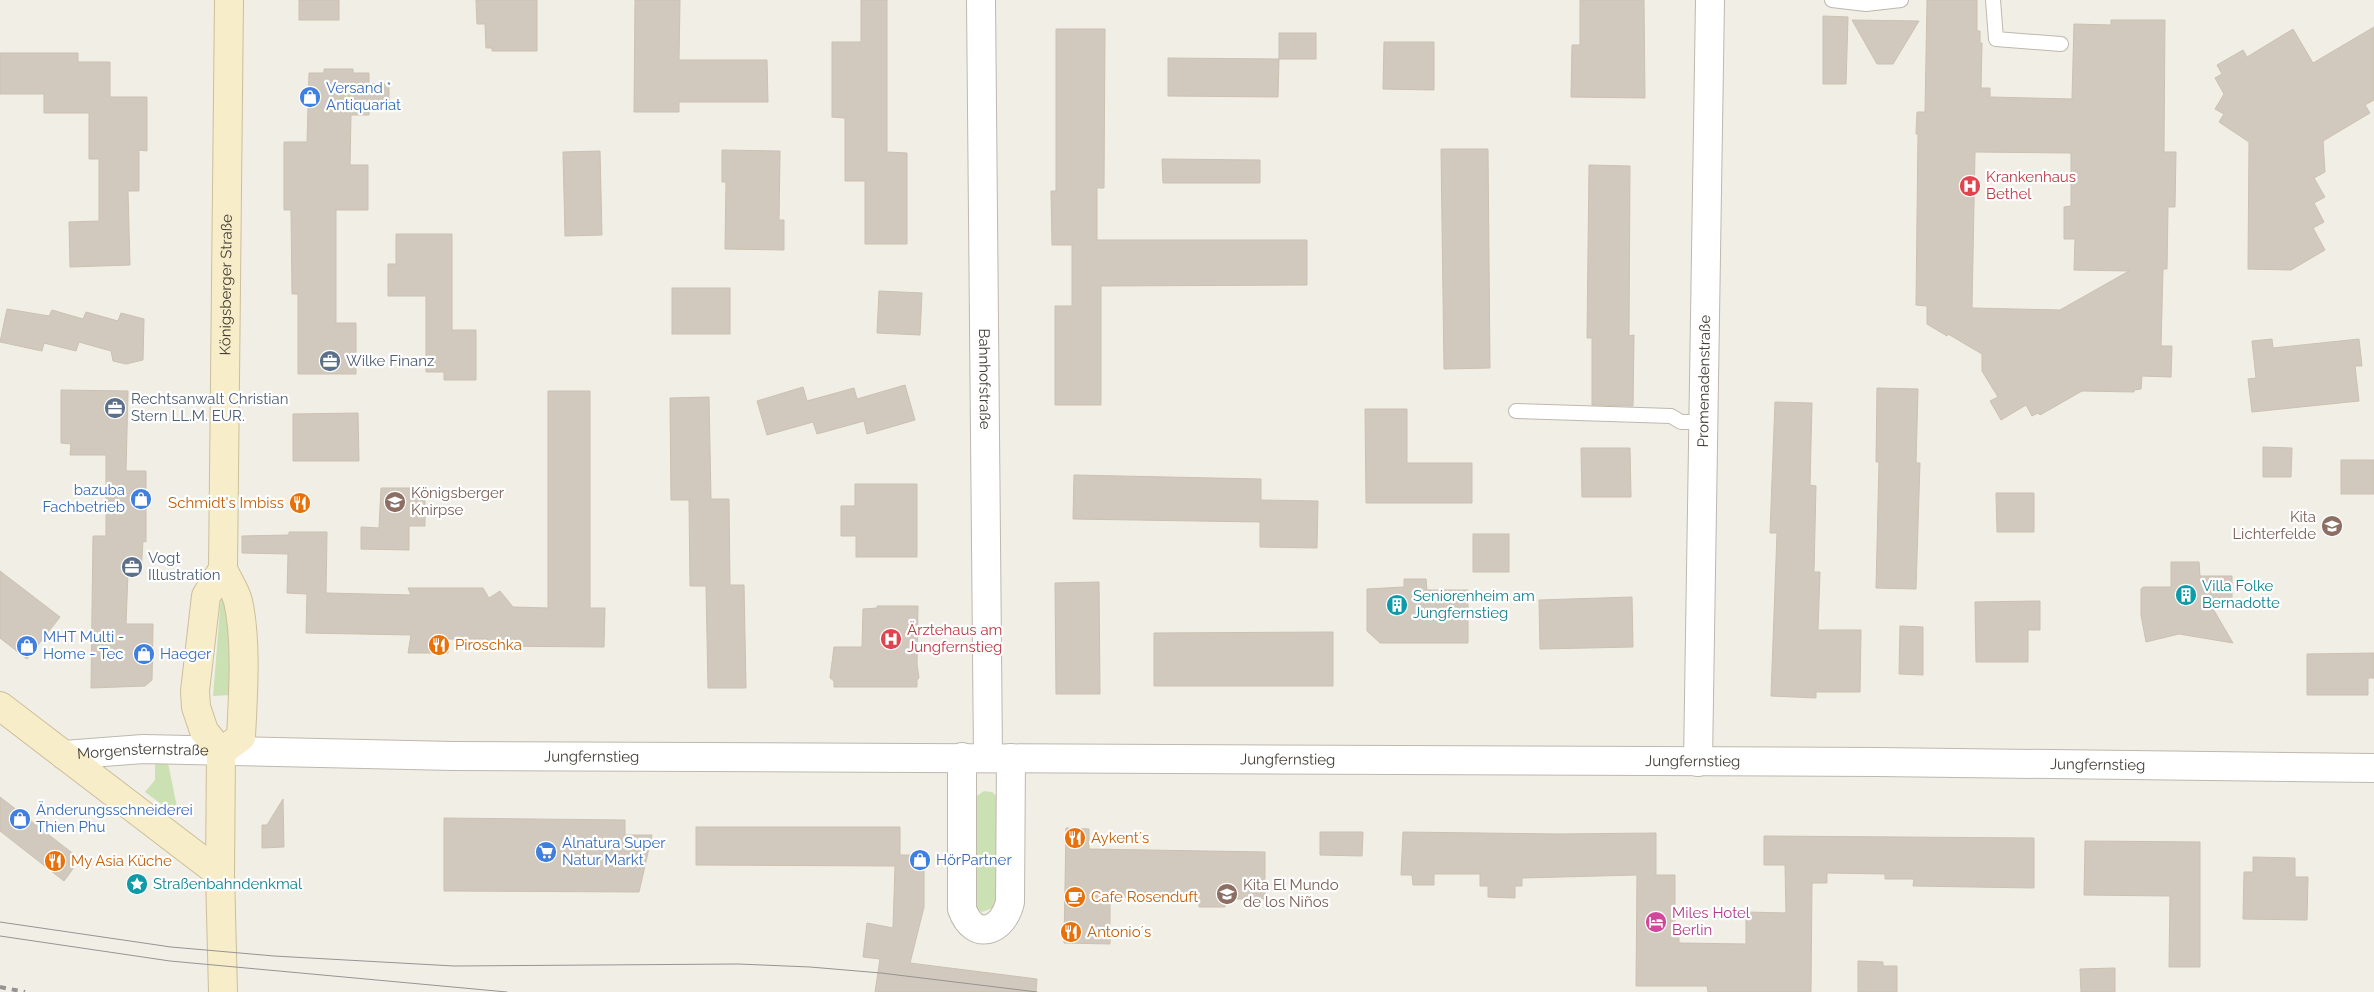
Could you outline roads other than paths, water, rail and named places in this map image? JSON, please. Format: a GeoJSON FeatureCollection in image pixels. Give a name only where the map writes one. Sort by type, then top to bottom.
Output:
{"type":"FeatureCollection","features":[{"type":"Feature","properties":{"kind":"main road","name":"Königsberger Straße"},"geometry":{"type":"LineString","coordinates":[[221,752],[241,737],[243,705],[242,645],[237,600],[223,569],[229,0]]}},
{"type":"Feature","properties":{"kind":"main road"},"geometry":{"type":"LineString","coordinates":[[223,569],[206,596],[195,691],[196,707],[204,731],[221,752],[220,874],[223,992]]}},
{"type":"Feature","properties":{"kind":"main road","name":"Morgensternstraße"},"geometry":{"type":"LineString","coordinates":[[0,706],[220,874]]}},
{"type":"Feature","properties":{"kind":"street","name":"Bahnhofstraße"},"geometry":{"type":"LineString","coordinates":[[981,0],[987,758]]}},
{"type":"Feature","properties":{"kind":"street","name":"Promenadenstraße"},"geometry":{"type":"LineString","coordinates":[[1698,762],[1710,0]]}},
{"type":"Feature","properties":{"kind":"street","name":"Morgensternstraße"},"geometry":{"type":"LineString","coordinates":[[64,755],[143,749],[221,752]]}},
{"type":"Feature","properties":{"kind":"street","name":"Jungfernstieg"},"geometry":{"type":"LineString","coordinates":[[221,752],[453,756],[1698,762],[2374,768]]}},
{"type":"Feature","properties":{"kind":"street"},"geometry":{"type":"LineString","coordinates":[[987,758],[1010,902],[1007,914],[999,924],[990,930],[971,926],[962,909],[987,758]]}},
{"type":"Feature","properties":{"kind":"lane"},"geometry":{"type":"LineString","coordinates":[[1832,0],[1866,4],[1901,0]]}},
{"type":"Feature","properties":{"kind":"lane"},"geometry":{"type":"LineString","coordinates":[[1994,0],[1996,39],[2061,44]]}},
{"type":"Feature","properties":{"kind":"lane"},"geometry":{"type":"LineString","coordinates":[[1516,412],[1671,416],[1681,422],[1704,422]]}},
{"type":"Feature","properties":{"kind":"tram line"},"geometry":{"type":"LineString","coordinates":[[0,922],[171,947],[274,956],[454,966],[738,964],[810,967],[881,973],[1037,992]]}},
{"type":"Feature","properties":{"kind":"tram line"},"geometry":{"type":"LineString","coordinates":[[0,936],[170,961],[507,992]]}},
{"type":"Feature","properties":{"kind":"railway"},"geometry":{"type":"LineString","coordinates":[[0,987],[25,992]]}},
{"type":"Feature","properties":{"kind":"place","name":"Versand * Antiquariat"},"geometry":{"type":"Point","coordinates":[310,97]}},
{"type":"Feature","properties":{"kind":"place","name":"Krankenhaus Bethel"},"geometry":{"type":"Point","coordinates":[1970,186]}},
{"type":"Feature","properties":{"kind":"place","name":"Wilke Finanz"},"geometry":{"type":"Point","coordinates":[330,361]}},
{"type":"Feature","properties":{"kind":"place","name":"Rechtsanwalt Christian Stern LL.M. EUR."},"geometry":{"type":"Point","coordinates":[115,408]}},
{"type":"Feature","properties":{"kind":"place","name":"bazuba Fachbetrieb"},"geometry":{"type":"Point","coordinates":[141,499]}},
{"type":"Feature","properties":{"kind":"place","name":"Königsberger Knirpse"},"geometry":{"type":"Point","coordinates":[395,502]}},
{"type":"Feature","properties":{"kind":"place","name":"Schmidt's Imbiss"},"geometry":{"type":"Point","coordinates":[300,503]}},
{"type":"Feature","properties":{"kind":"place","name":"Kita Lichterfelde"},"geometry":{"type":"Point","coordinates":[2332,526]}},
{"type":"Feature","properties":{"kind":"place","name":"Vogt Illustration"},"geometry":{"type":"Point","coordinates":[132,567]}},
{"type":"Feature","properties":{"kind":"place","name":"Villa Folke Bernadotte"},"geometry":{"type":"Point","coordinates":[2186,595]}},
{"type":"Feature","properties":{"kind":"place","name":"Seniorenheim am Jungfernstieg"},"geometry":{"type":"Point","coordinates":[1397,605]}},
{"type":"Feature","properties":{"kind":"place","name":"Ärztehaus am Jungfernstieg"},"geometry":{"type":"Point","coordinates":[891,639]}},
{"type":"Feature","properties":{"kind":"place","name":"Piroschka"},"geometry":{"type":"Point","coordinates":[439,645]}},
{"type":"Feature","properties":{"kind":"place","name":"MHT Multi - Home - Tec"},"geometry":{"type":"Point","coordinates":[27,646]}},
{"type":"Feature","properties":{"kind":"place","name":"Haeger"},"geometry":{"type":"Point","coordinates":[144,654]}},
{"type":"Feature","properties":{"kind":"place","name":"Änderungsschneiderei Thien Phu"},"geometry":{"type":"Point","coordinates":[20,819]}},
{"type":"Feature","properties":{"kind":"place","name":"Aykent´s"},"geometry":{"type":"Point","coordinates":[1075,838]}},
{"type":"Feature","properties":{"kind":"place","name":"Alnatura Super Natur Markt"},"geometry":{"type":"Point","coordinates":[546,852]}},
{"type":"Feature","properties":{"kind":"place","name":"HörPartner"},"geometry":{"type":"Point","coordinates":[920,860]}},
{"type":"Feature","properties":{"kind":"place","name":"My Asia Küche"},"geometry":{"type":"Point","coordinates":[55,861]}},
{"type":"Feature","properties":{"kind":"place","name":"Straßenbahndenkmal"},"geometry":{"type":"Point","coordinates":[137,884]}},
{"type":"Feature","properties":{"kind":"place","name":"Kita El Mundo de los Niños"},"geometry":{"type":"Point","coordinates":[1227,894]}},
{"type":"Feature","properties":{"kind":"place","name":"Cafe Rosenduft"},"geometry":{"type":"Point","coordinates":[1075,897]}},
{"type":"Feature","properties":{"kind":"place","name":"Miles Hotel Berlin"},"geometry":{"type":"Point","coordinates":[1656,922]}},
{"type":"Feature","properties":{"kind":"place","name":"Antonio´s"},"geometry":{"type":"Point","coordinates":[1071,932]}}]}
